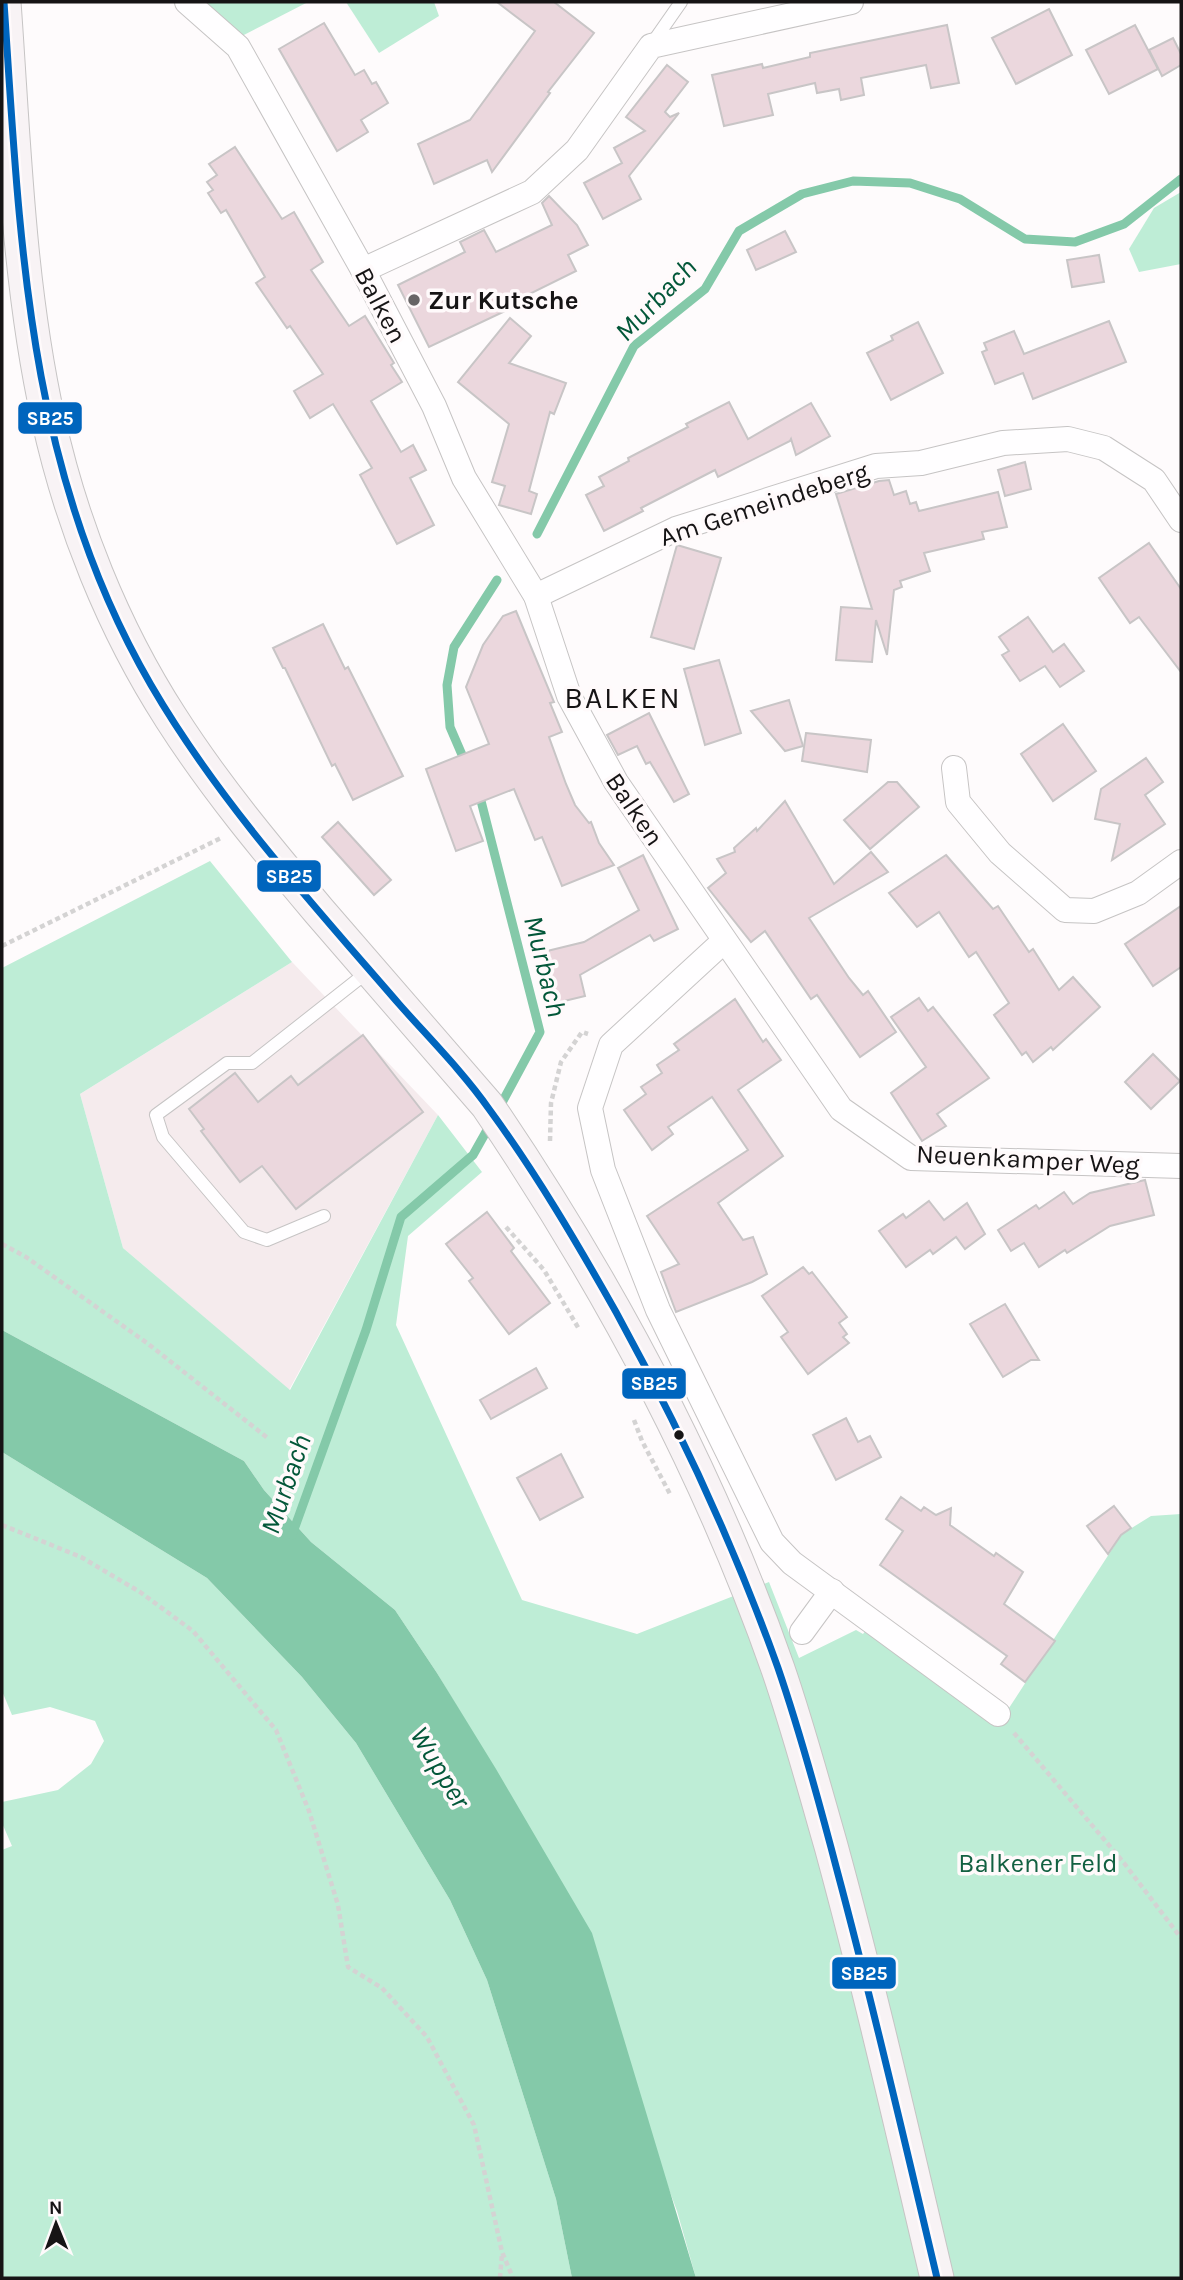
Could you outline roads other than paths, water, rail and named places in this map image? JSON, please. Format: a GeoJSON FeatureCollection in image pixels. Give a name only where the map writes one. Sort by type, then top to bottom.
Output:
{"type":"FeatureCollection","features":[{"type":"Feature","properties":{"kind":"main road"},"geometry":{"type":"LineString","coordinates":[[4,2],[30,318],[48,419],[76,519],[119,623],[169,716],[213,781],[245,822],[487,1105],[578,1246],[681,1439],[734,1554],[778,1669],[806,1758],[850,1917],[937,2278]]}},
{"type":"Feature","properties":{"kind":"street","name":"Balken"},"geometry":{"type":"LineString","coordinates":[[187,2],[238,47],[363,270],[434,406],[464,478],[536,596],[569,696],[591,739],[616,782],[724,941]]}},
{"type":"Feature","properties":{"kind":"street"},"geometry":{"type":"LineString","coordinates":[[363,270],[532,192],[577,150],[651,46],[851,2]]}},
{"type":"Feature","properties":{"kind":"street","name":"Am Gemeindeberg"},"geometry":{"type":"LineString","coordinates":[[536,596],[677,529],[876,466],[921,463],[1003,443],[1068,439],[1104,448],[1154,480],[1181,520]]}},
{"type":"Feature","properties":{"kind":"street"},"geometry":{"type":"LineString","coordinates":[[954,768],[958,802],[1000,853],[1065,911],[1094,911],[1138,893],[1181,862]]}},
{"type":"Feature","properties":{"kind":"street"},"geometry":{"type":"LineString","coordinates":[[724,941],[611,1045],[590,1108],[603,1170],[658,1310],[772,1542],[792,1563],[998,1714]]}},
{"type":"Feature","properties":{"kind":"street","name":"Neuenkamper Weg"},"geometry":{"type":"LineString","coordinates":[[724,941],[841,1109],[911,1158],[1181,1166]]}},
{"type":"Feature","properties":{"kind":"street"},"geometry":{"type":"LineString","coordinates":[[802,1632],[832,1591]]}},
{"type":"Feature","properties":{"kind":"lane"},"geometry":{"type":"LineString","coordinates":[[651,46],[681,2]]}},
{"type":"Feature","properties":{"kind":"lane"},"geometry":{"type":"LineString","coordinates":[[324,1216],[267,1240],[244,1233],[163,1137],[156,1115],[227,1063],[252,1063],[370,970]]}},
{"type":"Feature","properties":{"kind":"water","name":"Wupper"},"geometry":{"type":"Polygon","coordinates":[[[2,1330],[244,1461],[264,1490],[311,1542],[395,1610],[496,1769],[592,1933],[696,2278],[572,2278],[556,2199],[487,1980],[450,1900],[356,1743],[302,1677],[207,1578],[2,1452],[2,1330]]]}},
{"type":"Feature","properties":{"kind":"waterway","name":"Murbach"},"geometry":{"type":"LineString","coordinates":[[537,534],[634,346],[705,289],[739,231],[802,194],[853,181],[910,183],[960,199],[1025,239],[1075,242],[1124,224],[1181,179]]}},
{"type":"Feature","properties":{"kind":"waterway","name":"Murbach"},"geometry":{"type":"LineString","coordinates":[[466,764],[450,727],[447,685],[454,647],[497,580]]}},
{"type":"Feature","properties":{"kind":"waterway","name":"Murbach"},"geometry":{"type":"LineString","coordinates":[[479,793],[540,1032],[498,1110]]}},
{"type":"Feature","properties":{"kind":"waterway","name":"Murbach"},"geometry":{"type":"LineString","coordinates":[[292,1535],[366,1330],[401,1217],[473,1155],[491,1123]]}},
{"type":"Feature","properties":{"kind":"place","name":"Zur Kutsche"},"geometry":{"type":"Point","coordinates":[414,300]}},
{"type":"Feature","properties":{"kind":"district","name":"BALKEN"},"geometry":{"type":"Point","coordinates":[623,698]}},
{"type":"Feature","properties":{"kind":"park label","name":"Balkener Feld"},"geometry":{"type":"Point","coordinates":[1038,1863]}}]}
